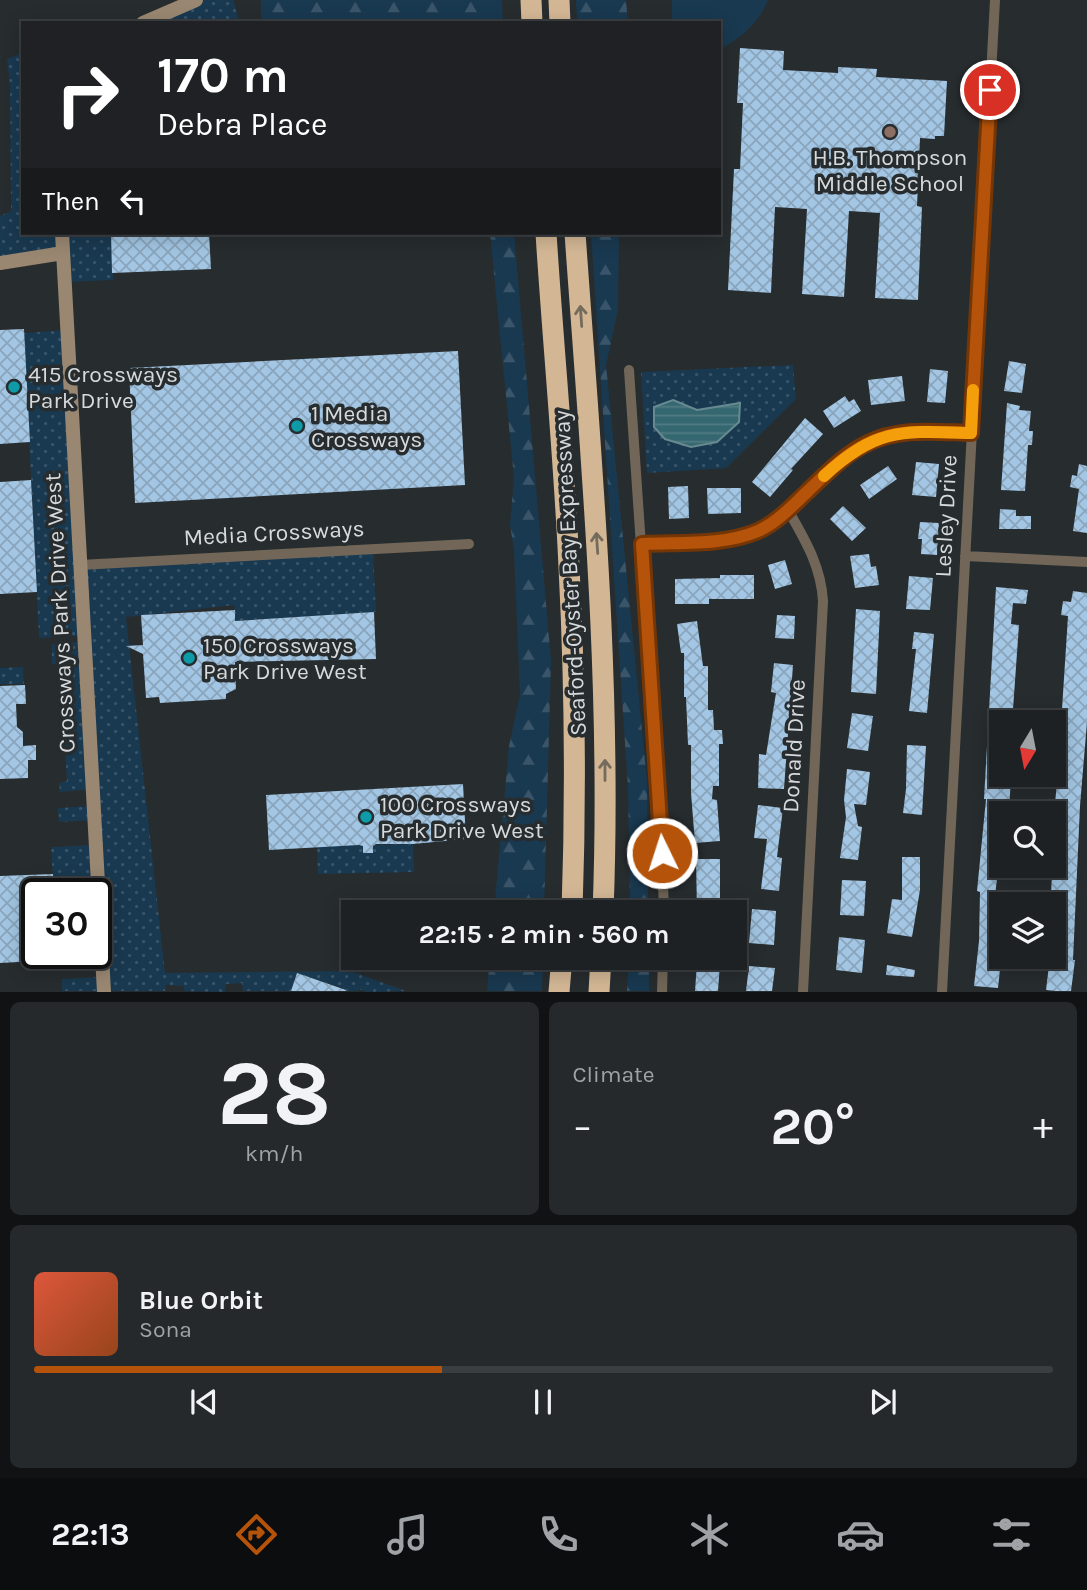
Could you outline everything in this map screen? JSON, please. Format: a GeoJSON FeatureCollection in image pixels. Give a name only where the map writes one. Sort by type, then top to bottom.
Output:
{"type":"FeatureCollection","features":[{"type":"Feature","properties":{"kind":"highway"},"geometry":{"type":"LineString","coordinates":[[531,0],[532,21]]}},
{"type":"Feature","properties":{"kind":"highway"},"geometry":{"type":"LineString","coordinates":[[559,0],[561,21]]}},
{"type":"Feature","properties":{"kind":"highway","name":"Seaford-Oyster Bay Expressway"},"geometry":{"type":"LineString","coordinates":[[546,235],[569,563],[575,758],[572,900]]}},
{"type":"Feature","properties":{"kind":"highway","name":"Seaford-Oyster Bay Expressway"},"geometry":{"type":"LineString","coordinates":[[575,235],[601,599],[605,805],[603,900]]}},
{"type":"Feature","properties":{"kind":"highway"},"geometry":{"type":"LineString","coordinates":[[566,900],[575,758]]}},
{"type":"Feature","properties":{"kind":"highway"},"geometry":{"type":"LineString","coordinates":[[605,805],[609,900]]}},
{"type":"Feature","properties":{"kind":"highway"},"geometry":{"type":"LineString","coordinates":[[559,992],[561,970]]}},
{"type":"Feature","properties":{"kind":"highway"},"geometry":{"type":"LineString","coordinates":[[568,992],[569,970]]}},
{"type":"Feature","properties":{"kind":"highway"},"geometry":{"type":"LineString","coordinates":[[599,992],[600,970]]}},
{"type":"Feature","properties":{"kind":"highway"},"geometry":{"type":"LineString","coordinates":[[610,970],[610,992]]}},
{"type":"Feature","properties":{"kind":"street"},"geometry":{"type":"LineString","coordinates":[[148,21],[196,0]]}},
{"type":"Feature","properties":{"kind":"street","name":"Lesley Drive"},"geometry":{"type":"LineString","coordinates":[[942,992],[995,0]]}},
{"type":"Feature","properties":{"kind":"street","name":"Crossways Park Drive West"},"geometry":{"type":"LineString","coordinates":[[62,235],[104,992]]}},
{"type":"Feature","properties":{"kind":"street"},"geometry":{"type":"LineString","coordinates":[[0,263],[63,253]]}},
{"type":"Feature","properties":{"kind":"street"},"geometry":{"type":"LineString","coordinates":[[629,370],[664,900]]}},
{"type":"Feature","properties":{"kind":"street"},"geometry":{"type":"LineString","coordinates":[[642,544],[720,541],[742,537],[761,530],[788,510],[839,463],[874,440],[898,433],[971,433]]}},
{"type":"Feature","properties":{"kind":"street","name":"Donald Drive"},"geometry":{"type":"LineString","coordinates":[[788,510],[817,564],[823,601],[803,992]]}},
{"type":"Feature","properties":{"kind":"street","name":"Media Crossways"},"geometry":{"type":"LineString","coordinates":[[80,565],[469,544]]}},
{"type":"Feature","properties":{"kind":"street"},"geometry":{"type":"LineString","coordinates":[[965,556],[1087,562]]}},
{"type":"Feature","properties":{"kind":"street"},"geometry":{"type":"LineString","coordinates":[[662,992],[663,970]]}},
{"type":"Feature","properties":{"kind":"green space"},"geometry":{"type":"Polygon","coordinates":[[[199,0],[233,0],[239,21],[151,21],[199,0]]]}},
{"type":"Feature","properties":{"kind":"green space"},"geometry":{"type":"Polygon","coordinates":[[[261,0],[502,0],[503,21],[261,21],[261,0]]]}},
{"type":"Feature","properties":{"kind":"green space"},"geometry":{"type":"Polygon","coordinates":[[[576,0],[626,0],[628,21],[577,21],[576,0]]]}},
{"type":"Feature","properties":{"kind":"green space"},"geometry":{"type":"Polygon","coordinates":[[[672,0],[768,0],[760,16],[748,29],[721,49],[721,21],[672,21],[672,0]]]}},
{"type":"Feature","properties":{"kind":"green space"},"geometry":{"type":"Polygon","coordinates":[[[21,54],[21,235],[111,235],[113,280],[65,282],[63,253],[0,263],[0,216],[11,211],[10,85],[7,59],[21,54]]]}},
{"type":"Feature","properties":{"kind":"green space"},"geometry":{"type":"Polygon","coordinates":[[[490,235],[514,235],[551,661],[544,900],[495,900],[509,746],[520,695],[514,550],[510,525],[514,478],[490,235]]]}},
{"type":"Feature","properties":{"kind":"green space"},"geometry":{"type":"Polygon","coordinates":[[[591,235],[619,235],[618,310],[606,365],[647,781],[648,900],[630,900],[628,788],[591,235]]]}},
{"type":"Feature","properties":{"kind":"green space"},"geometry":{"type":"Polygon","coordinates":[[[68,330],[80,565],[373,552],[376,612],[235,621],[234,605],[126,617],[165,973],[350,971],[406,991],[343,991],[343,988],[297,974],[291,991],[243,991],[242,983],[226,984],[225,992],[184,991],[184,986],[166,985],[165,991],[62,991],[62,979],[102,977],[102,969],[112,969],[112,878],[53,878],[51,847],[95,845],[94,820],[59,822],[58,808],[93,806],[92,789],[60,792],[59,783],[67,781],[60,665],[52,664],[52,644],[79,642],[79,636],[39,638],[24,333],[68,330]]]}},
{"type":"Feature","properties":{"kind":"green space"},"geometry":{"type":"Polygon","coordinates":[[[793,365],[796,399],[726,468],[647,473],[641,372],[793,365]]]}},
{"type":"Feature","properties":{"kind":"green space"},"geometry":{"type":"Polygon","coordinates":[[[23,667],[24,684],[0,684],[0,668],[23,667]]]}},
{"type":"Feature","properties":{"kind":"green space"},"geometry":{"type":"Polygon","coordinates":[[[413,844],[414,872],[318,874],[317,846],[413,844]]]}},
{"type":"Feature","properties":{"kind":"green space"},"geometry":{"type":"Polygon","coordinates":[[[489,970],[543,970],[542,991],[487,991],[489,970]]]}},
{"type":"Feature","properties":{"kind":"green space"},"geometry":{"type":"Polygon","coordinates":[[[628,970],[649,970],[649,991],[627,991],[628,970]]]}},
{"type":"Feature","properties":{"kind":"shaded area"},"geometry":{"type":"Polygon","coordinates":[[[673,400],[697,410],[740,403],[739,422],[717,442],[691,447],[665,439],[654,427],[654,407],[673,400]]]}},
{"type":"Feature","properties":{"kind":"building"},"geometry":{"type":"Polygon","coordinates":[[[740,48],[784,51],[783,70],[838,73],[838,67],[877,69],[876,77],[947,81],[944,136],[935,136],[935,139],[920,138],[917,206],[922,207],[918,300],[875,298],[880,213],[849,211],[844,297],[802,294],[807,209],[775,207],[771,293],[728,290],[734,169],[740,169],[743,103],[737,103],[740,48]]]}},
{"type":"Feature","properties":{"kind":"building"},"geometry":{"type":"Polygon","coordinates":[[[111,235],[209,235],[211,269],[112,273],[111,235]]]}},
{"type":"Feature","properties":{"kind":"building","name":"415 Crossways Park Drive"},"geometry":{"type":"Polygon","coordinates":[[[24,329],[30,442],[0,444],[0,330],[24,329]]]}},
{"type":"Feature","properties":{"kind":"building","name":"1 Media Crossways"},"geometry":{"type":"Polygon","coordinates":[[[458,351],[465,485],[135,503],[129,368],[458,351]]]}},
{"type":"Feature","properties":{"kind":"building"},"geometry":{"type":"Polygon","coordinates":[[[1009,361],[1026,364],[1022,393],[1004,391],[1009,361]]]}},
{"type":"Feature","properties":{"kind":"building"},"geometry":{"type":"Polygon","coordinates":[[[930,369],[948,371],[945,403],[927,402],[930,369]]]}},
{"type":"Feature","properties":{"kind":"building"},"geometry":{"type":"Polygon","coordinates":[[[902,376],[905,401],[871,405],[868,380],[902,376]]]}},
{"type":"Feature","properties":{"kind":"building"},"geometry":{"type":"Polygon","coordinates":[[[845,396],[849,402],[854,399],[861,411],[834,428],[823,411],[845,396]]]}},
{"type":"Feature","properties":{"kind":"building"},"geometry":{"type":"Polygon","coordinates":[[[1007,403],[1020,406],[1019,410],[1031,411],[1029,431],[1033,431],[1032,445],[1028,445],[1025,491],[1001,490],[1007,403]]]}},
{"type":"Feature","properties":{"kind":"building"},"geometry":{"type":"Polygon","coordinates":[[[805,418],[823,434],[770,497],[752,482],[805,418]]]}},
{"type":"Feature","properties":{"kind":"building"},"geometry":{"type":"Polygon","coordinates":[[[916,462],[939,464],[936,497],[912,495],[916,462]]]}},
{"type":"Feature","properties":{"kind":"building"},"geometry":{"type":"Polygon","coordinates":[[[1079,464],[1087,466],[1087,533],[1073,531],[1079,489],[1070,487],[1072,475],[1077,476],[1079,464]]]}},
{"type":"Feature","properties":{"kind":"building"},"geometry":{"type":"Polygon","coordinates":[[[888,466],[897,479],[869,499],[860,485],[888,466]]]}},
{"type":"Feature","properties":{"kind":"building"},"geometry":{"type":"Polygon","coordinates":[[[31,480],[37,592],[0,594],[0,482],[31,480]]]}},
{"type":"Feature","properties":{"kind":"building"},"geometry":{"type":"Polygon","coordinates":[[[688,486],[689,518],[669,519],[668,487],[688,486]]]}},
{"type":"Feature","properties":{"kind":"building"},"geometry":{"type":"Polygon","coordinates":[[[707,488],[741,488],[741,513],[708,514],[707,488]]]}},
{"type":"Feature","properties":{"kind":"building"},"geometry":{"type":"Polygon","coordinates":[[[843,506],[866,528],[852,541],[830,519],[843,506]]]}},
{"type":"Feature","properties":{"kind":"building"},"geometry":{"type":"Polygon","coordinates":[[[1000,509],[1016,510],[1016,516],[1031,516],[1031,529],[999,529],[1000,509]]]}},
{"type":"Feature","properties":{"kind":"building"},"geometry":{"type":"Polygon","coordinates":[[[920,522],[939,523],[937,555],[921,554],[922,539],[918,539],[920,522]]]}},
{"type":"Feature","properties":{"kind":"building"},"geometry":{"type":"Polygon","coordinates":[[[869,554],[871,567],[876,566],[879,585],[855,588],[850,556],[869,554]]]}},
{"type":"Feature","properties":{"kind":"building"},"geometry":{"type":"Polygon","coordinates":[[[785,560],[792,584],[775,589],[768,565],[785,560]]]}},
{"type":"Feature","properties":{"kind":"building"},"geometry":{"type":"Polygon","coordinates":[[[720,575],[754,575],[754,599],[709,599],[709,604],[675,604],[675,579],[720,578],[720,575]]]}},
{"type":"Feature","properties":{"kind":"building"},"geometry":{"type":"Polygon","coordinates":[[[909,576],[933,578],[930,610],[906,609],[909,576]]]}},
{"type":"Feature","properties":{"kind":"building"},"geometry":{"type":"Polygon","coordinates":[[[996,587],[1028,590],[1026,604],[1013,603],[1011,624],[1019,625],[1013,710],[989,710],[996,587]]]}},
{"type":"Feature","properties":{"kind":"building"},"geometry":{"type":"Polygon","coordinates":[[[1073,591],[1087,593],[1087,722],[1080,806],[1075,960],[1071,991],[1056,991],[1046,990],[1049,969],[1066,969],[1066,892],[1051,892],[1052,878],[1066,878],[1066,801],[1055,801],[1056,788],[1066,788],[1066,710],[1062,709],[1068,616],[1061,615],[1063,601],[1071,602],[1073,591]]]}},
{"type":"Feature","properties":{"kind":"building"},"geometry":{"type":"Polygon","coordinates":[[[856,609],[880,611],[876,694],[851,692],[856,609]]]}},
{"type":"Feature","properties":{"kind":"building"},"geometry":{"type":"Polygon","coordinates":[[[235,610],[235,621],[374,612],[376,659],[235,662],[236,689],[226,694],[226,699],[160,703],[159,697],[146,698],[143,654],[126,646],[143,645],[141,615],[235,610]]]}},
{"type":"Feature","properties":{"kind":"building"},"geometry":{"type":"Polygon","coordinates":[[[777,615],[795,616],[794,639],[775,638],[777,615]]]}},
{"type":"Feature","properties":{"kind":"building"},"geometry":{"type":"Polygon","coordinates":[[[697,621],[703,666],[708,666],[708,710],[713,710],[714,730],[722,730],[723,744],[719,744],[719,786],[713,786],[712,799],[717,800],[720,841],[695,843],[691,745],[688,745],[684,697],[684,653],[681,653],[677,624],[697,621]]]}},
{"type":"Feature","properties":{"kind":"building"},"geometry":{"type":"Polygon","coordinates":[[[914,632],[934,634],[927,713],[909,711],[916,649],[912,649],[914,632]]]}},
{"type":"Feature","properties":{"kind":"building"},"geometry":{"type":"Polygon","coordinates":[[[774,663],[793,665],[784,789],[758,788],[759,754],[766,755],[776,693],[771,692],[774,663]]]}},
{"type":"Feature","properties":{"kind":"building"},"geometry":{"type":"Polygon","coordinates":[[[25,685],[26,704],[16,704],[17,727],[23,732],[23,746],[36,745],[36,760],[28,760],[28,778],[0,779],[0,686],[25,685]]]}},
{"type":"Feature","properties":{"kind":"building"},"geometry":{"type":"Polygon","coordinates":[[[989,711],[989,788],[1010,788],[1010,801],[989,801],[989,878],[997,878],[996,892],[989,892],[989,969],[1000,969],[998,988],[974,986],[979,941],[980,892],[977,891],[989,711]]]}},
{"type":"Feature","properties":{"kind":"building"},"geometry":{"type":"Polygon","coordinates":[[[852,713],[873,716],[868,751],[847,748],[852,713]]]}},
{"type":"Feature","properties":{"kind":"building"},"geometry":{"type":"Polygon","coordinates":[[[907,745],[926,746],[922,815],[903,813],[907,745]]]}},
{"type":"Feature","properties":{"kind":"building"},"geometry":{"type":"Polygon","coordinates":[[[847,769],[870,772],[866,805],[854,804],[858,826],[862,827],[858,860],[840,858],[846,817],[844,800],[847,769]]]}},
{"type":"Feature","properties":{"kind":"building","name":"100 Crossways Park Drive West"},"geometry":{"type":"Polygon","coordinates":[[[463,784],[466,839],[376,844],[373,846],[373,853],[363,853],[363,846],[359,845],[269,850],[266,795],[463,784]]]}},
{"type":"Feature","properties":{"kind":"building"},"geometry":{"type":"Polygon","coordinates":[[[758,805],[783,808],[777,857],[782,858],[779,891],[761,889],[767,839],[754,838],[758,805]]]}},
{"type":"Feature","properties":{"kind":"building"},"geometry":{"type":"Polygon","coordinates":[[[902,857],[920,857],[920,890],[912,937],[887,933],[892,899],[902,900],[902,857]]]}},
{"type":"Feature","properties":{"kind":"building"},"geometry":{"type":"Polygon","coordinates":[[[696,859],[720,859],[720,900],[697,900],[696,859]]]}},
{"type":"Feature","properties":{"kind":"building"},"geometry":{"type":"Polygon","coordinates":[[[53,874],[53,878],[21,878],[21,962],[0,963],[0,876],[53,874]]]}},
{"type":"Feature","properties":{"kind":"building"},"geometry":{"type":"Polygon","coordinates":[[[842,880],[866,881],[864,916],[840,915],[842,880]]]}},
{"type":"Feature","properties":{"kind":"building"},"geometry":{"type":"Polygon","coordinates":[[[752,909],[776,911],[774,945],[749,943],[752,909]]]}},
{"type":"Feature","properties":{"kind":"building"},"geometry":{"type":"Polygon","coordinates":[[[839,937],[865,940],[862,973],[836,970],[839,937]]]}},
{"type":"Feature","properties":{"kind":"building"},"geometry":{"type":"Polygon","coordinates":[[[887,965],[915,970],[914,977],[886,975],[887,965]]]}},
{"type":"Feature","properties":{"kind":"building"},"geometry":{"type":"Polygon","coordinates":[[[749,966],[775,968],[772,991],[746,991],[749,966]]]}},
{"type":"Feature","properties":{"kind":"building"},"geometry":{"type":"Polygon","coordinates":[[[696,970],[720,970],[718,991],[695,991],[696,970]]]}},
{"type":"Feature","properties":{"kind":"building"},"geometry":{"type":"Polygon","coordinates":[[[297,973],[346,990],[346,991],[291,991],[297,973]]]}},
{"type":"Feature","properties":{"kind":"slow traffic"},"geometry":{"type":"LineString","coordinates":[[824,476],[863,445],[874,440],[898,433],[971,433],[973,390]]}},
{"type":"Feature","properties":{"kind":"place","name":"H.B. Thompson Middle School"},"geometry":{"type":"Point","coordinates":[890,132]}},
{"type":"Feature","properties":{"kind":"place","name":"415 Crossways Park Drive"},"geometry":{"type":"Point","coordinates":[14,387]}},
{"type":"Feature","properties":{"kind":"place","name":"1 Media Crossways"},"geometry":{"type":"Point","coordinates":[297,426]}},
{"type":"Feature","properties":{"kind":"place","name":"150 Crossways Park Drive West"},"geometry":{"type":"Point","coordinates":[189,658]}},
{"type":"Feature","properties":{"kind":"place","name":"100 Crossways Park Drive West"},"geometry":{"type":"Point","coordinates":[366,817]}},
{"type":"Feature","properties":{"kind":"route"},"geometry":{"type":"LineString","coordinates":[[662,853],[642,544],[720,541],[742,537],[775,521],[839,463],[874,440],[898,433],[971,433],[990,90]]}}]}
